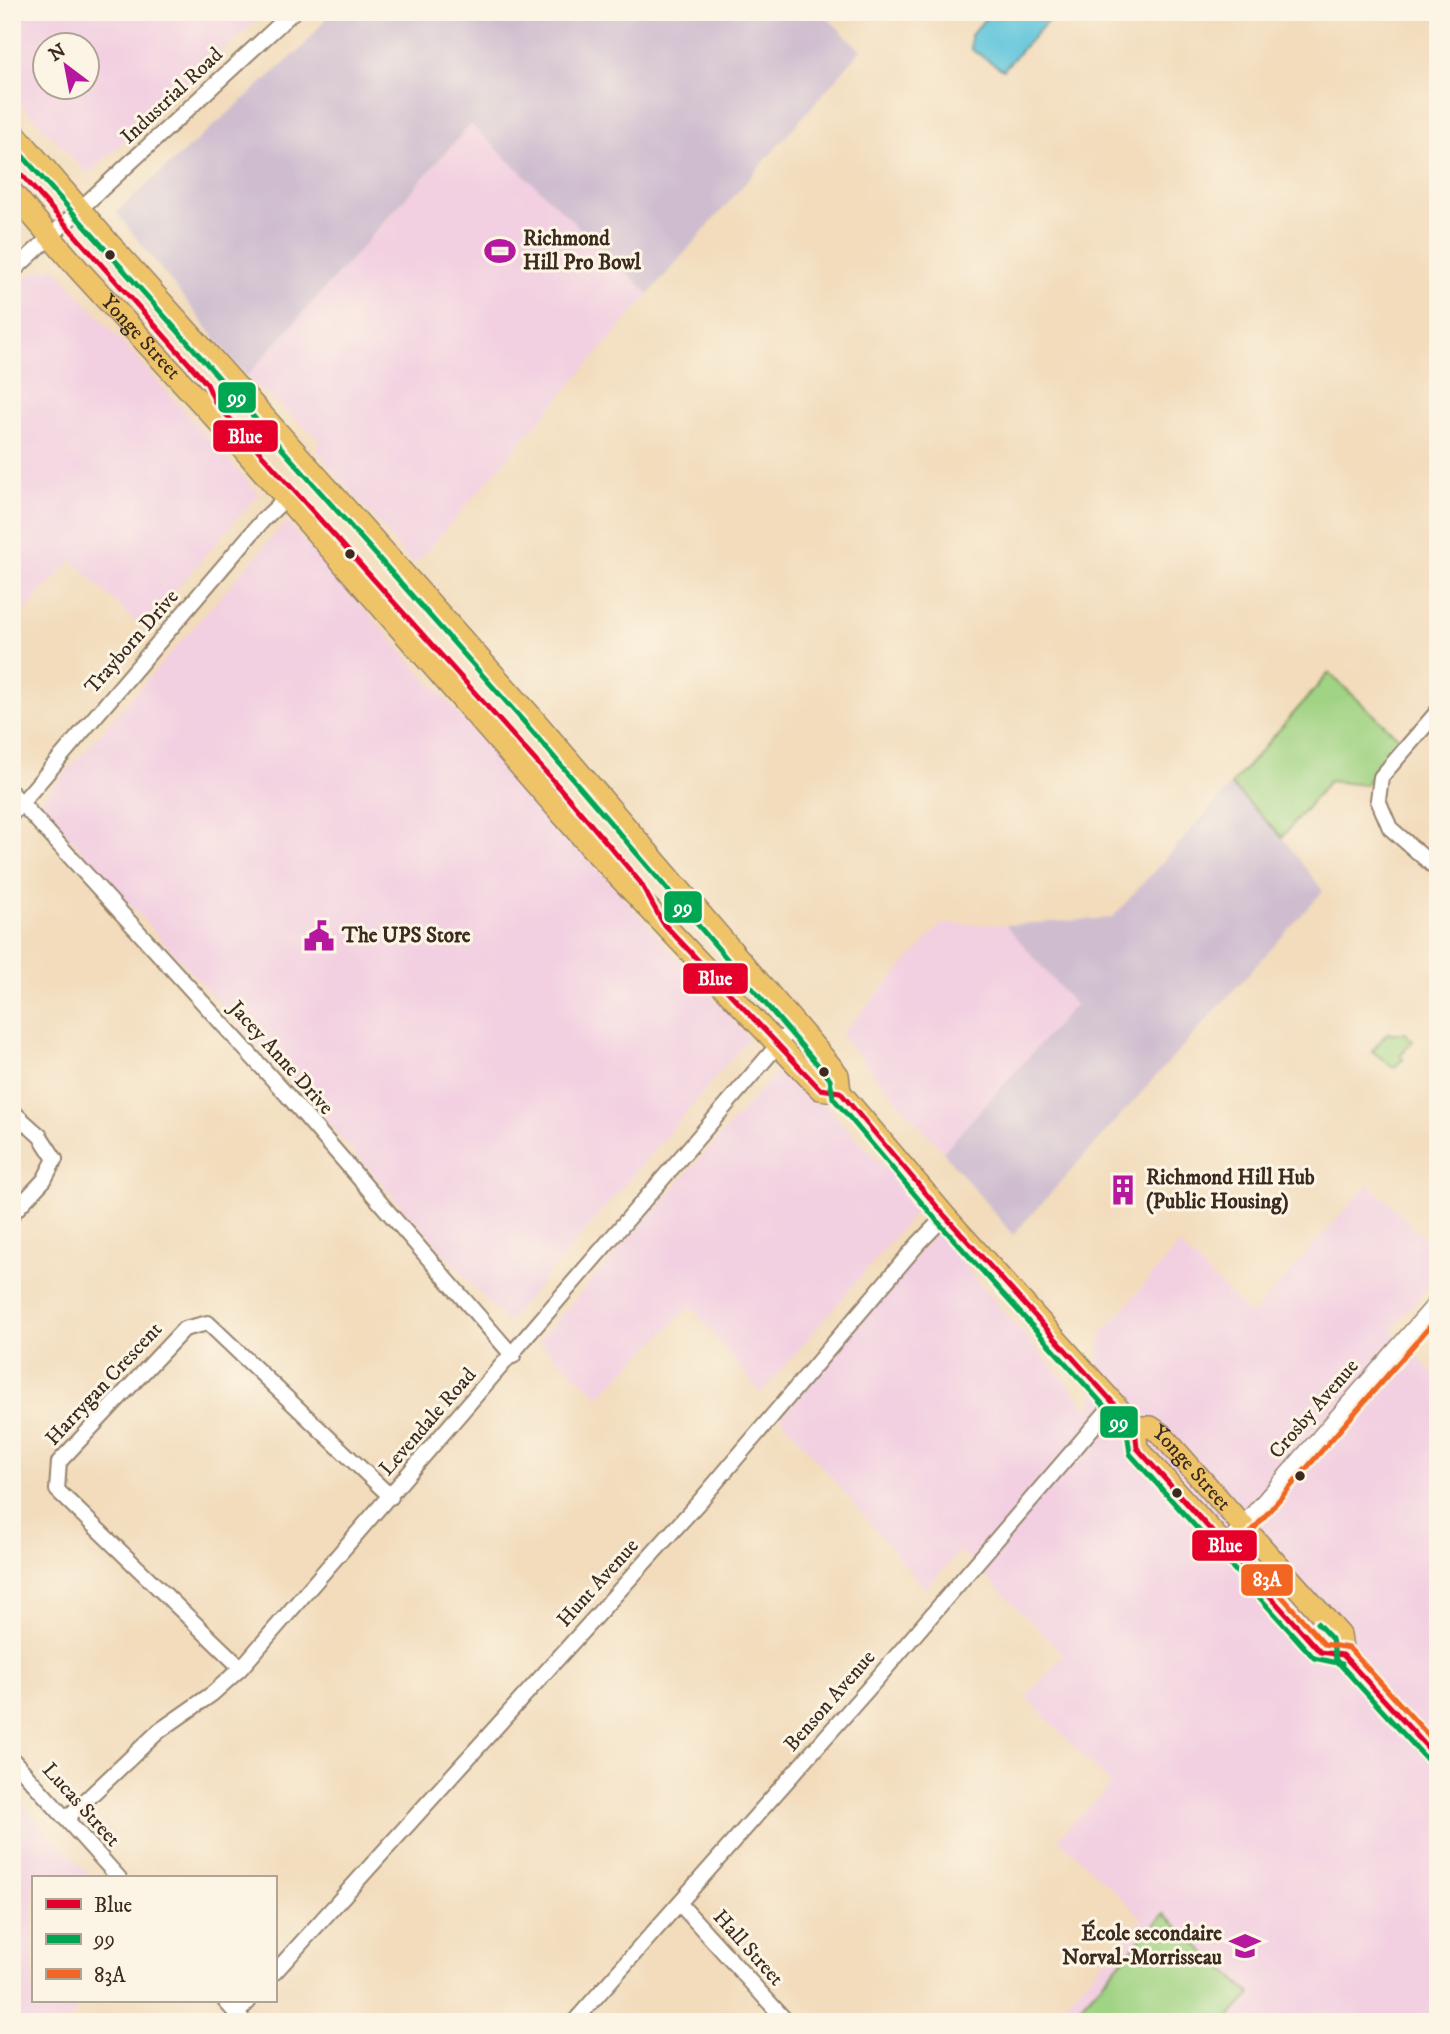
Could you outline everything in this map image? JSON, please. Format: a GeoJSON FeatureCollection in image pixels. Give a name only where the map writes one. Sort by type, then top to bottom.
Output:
{"type":"FeatureCollection","features":[{"type":"Feature","properties":{"kind":"main road","name":"Yonge Street"},"geometry":{"type":"LineString","coordinates":[[12,130],[531,716],[838,1075],[840,1092],[945,1216],[1135,1427],[1137,1448],[1320,1652],[1343,1655]]}},
{"type":"Feature","properties":{"kind":"main road","name":"Yonge Street"},"geometry":{"type":"LineString","coordinates":[[12,192],[244,450],[596,852],[820,1089],[840,1092]]}},
{"type":"Feature","properties":{"kind":"main road","name":"Yonge Street"},"geometry":{"type":"LineString","coordinates":[[1135,1427],[1147,1426],[1157,1430],[1340,1635],[1343,1655],[1436,1753]]}},
{"type":"Feature","properties":{"kind":"street","name":"Industrial Road"},"geometry":{"type":"LineString","coordinates":[[12,272],[293,12]]}},
{"type":"Feature","properties":{"kind":"street","name":"Trayborn Drive"},"geometry":{"type":"LineString","coordinates":[[15,803],[263,520],[285,499]]}},
{"type":"Feature","properties":{"kind":"street"},"geometry":{"type":"LineString","coordinates":[[1438,711],[1381,777],[1378,800],[1390,828],[1438,870]]}},
{"type":"Feature","properties":{"kind":"street","name":"Jacey Anne Drive"},"geometry":{"type":"LineString","coordinates":[[15,803],[287,1095],[513,1356]]}},
{"type":"Feature","properties":{"kind":"street","name":"Levendale Road"},"geometry":{"type":"LineString","coordinates":[[66,1819],[159,1731],[212,1695],[241,1668],[513,1356],[593,1258],[795,1025]]}},
{"type":"Feature","properties":{"kind":"street"},"geometry":{"type":"LineString","coordinates":[[12,1111],[40,1136],[55,1159],[44,1180],[12,1214]]}},
{"type":"Feature","properties":{"kind":"street","name":"Hunt Avenue"},"geometry":{"type":"LineString","coordinates":[[276,1971],[700,1502],[917,1244],[945,1216]]}},
{"type":"Feature","properties":{"kind":"street","name":"Crosby Avenue"},"geometry":{"type":"LineString","coordinates":[[1226,1547],[1242,1524],[1438,1303]]}},
{"type":"Feature","properties":{"kind":"street","name":"Harrygan Crescent"},"geometry":{"type":"LineString","coordinates":[[241,1668],[57,1490],[59,1462],[184,1329],[208,1324],[391,1497]]}},
{"type":"Feature","properties":{"kind":"street","name":"Benson Avenue"},"geometry":{"type":"LineString","coordinates":[[574,2022],[1113,1404]]}},
{"type":"Feature","properties":{"kind":"street","name":"Lucas Street"},"geometry":{"type":"LineString","coordinates":[[12,1759],[117,1876]]}},
{"type":"Feature","properties":{"kind":"street","name":"Hall Street"},"geometry":{"type":"LineString","coordinates":[[679,1903],[787,2022]]}},
{"type":"Feature","properties":{"kind":"street"},"geometry":{"type":"LineString","coordinates":[[226,2002],[240,2018],[248,2002]]}},
{"type":"Feature","properties":{"kind":"shaded area"},"geometry":{"type":"Polygon","coordinates":[[[12,12],[266,12],[88,174],[12,95],[12,12]]]}},
{"type":"Feature","properties":{"kind":"shaded area"},"geometry":{"type":"Polygon","coordinates":[[[331,12],[821,12],[861,50],[649,294],[471,124],[246,377],[116,212],[302,48],[331,12]]]}},
{"type":"Feature","properties":{"kind":"shaded area"},"geometry":{"type":"Polygon","coordinates":[[[472,124],[649,294],[421,558],[412,563],[317,451],[320,440],[246,377],[472,124]]]}},
{"type":"Feature","properties":{"kind":"shaded area"},"geometry":{"type":"Polygon","coordinates":[[[54,267],[259,494],[142,628],[72,560],[12,625],[12,289],[35,272],[54,267]]]}},
{"type":"Feature","properties":{"kind":"shaded area"},"geometry":{"type":"Polygon","coordinates":[[[286,522],[749,1038],[507,1323],[39,803],[286,522]]]}},
{"type":"Feature","properties":{"kind":"shaded area"},"geometry":{"type":"Polygon","coordinates":[[[1231,785],[1282,837],[1323,891],[1013,1235],[943,1152],[1075,1005],[1006,925],[1112,918],[1231,785]]]}},
{"type":"Feature","properties":{"kind":"shaded area"},"geometry":{"type":"Polygon","coordinates":[[[942,924],[1006,925],[1075,1005],[943,1152],[840,1035],[942,924]]]}},
{"type":"Feature","properties":{"kind":"shaded area"},"geometry":{"type":"Polygon","coordinates":[[[785,1063],[921,1205],[761,1394],[691,1306],[599,1396],[538,1341],[785,1063]]]}},
{"type":"Feature","properties":{"kind":"shaded area"},"geometry":{"type":"Polygon","coordinates":[[[1369,1183],[1438,1252],[1438,1276],[1392,1329],[1438,1379],[1438,2022],[1048,2022],[1143,1918],[1058,1838],[1111,1785],[1026,1697],[1064,1655],[960,1551],[925,1589],[781,1417],[935,1233],[1091,1411],[1102,1333],[1179,1245],[1251,1316],[1369,1183]]]}},
{"type":"Feature","properties":{"kind":"shaded area"},"geometry":{"type":"Polygon","coordinates":[[[12,1793],[90,1876],[32,1876],[32,2002],[85,2002],[67,2022],[12,2022],[12,1793]]]}},
{"type":"Feature","properties":{"kind":"green space"},"geometry":{"type":"Polygon","coordinates":[[[1329,673],[1400,739],[1365,785],[1329,781],[1282,837],[1231,785],[1329,673]]]}},
{"type":"Feature","properties":{"kind":"green space"},"geometry":{"type":"Polygon","coordinates":[[[1387,1033],[1405,1033],[1413,1041],[1400,1055],[1403,1059],[1394,1068],[1372,1051],[1387,1033]]]}},
{"type":"Feature","properties":{"kind":"green space"},"geometry":{"type":"Polygon","coordinates":[[[1164,1914],[1251,1994],[1225,2022],[1066,2022],[1164,1914]]]}},
{"type":"Feature","properties":{"kind":"water"},"geometry":{"type":"Polygon","coordinates":[[[991,12],[1056,12],[1003,70],[971,49],[971,35],[991,12]]]}},
{"type":"Feature","properties":{"kind":"transit line","name":"99"},"geometry":{"type":"LineString","coordinates":[[12,144],[524,722],[830,1079],[833,1098],[938,1222],[1127,1431],[1130,1454],[1314,1658],[1342,1664]]}},
{"type":"Feature","properties":{"kind":"transit line","name":"Blue"},"geometry":{"type":"LineString","coordinates":[[12,164],[207,384],[215,402],[559,787],[640,882],[663,923],[820,1089],[840,1092],[945,1216],[1135,1427],[1137,1448],[1320,1652],[1343,1655],[1438,1759]]}},
{"type":"Feature","properties":{"kind":"transit line","name":"83A"},"geometry":{"type":"LineString","coordinates":[[1438,1317],[1238,1547],[1324,1644],[1349,1648],[1438,1746]]}},
{"type":"Feature","properties":{"kind":"transit line","name":"99"},"geometry":{"type":"LineString","coordinates":[[1317,1623],[1332,1639],[1336,1660],[1432,1765]]}},
{"type":"Feature","properties":{"kind":"place","name":"Richmond Hill Pro Bowl"},"geometry":{"type":"Point","coordinates":[500,251]}},
{"type":"Feature","properties":{"kind":"place","name":"The UPS Store"},"geometry":{"type":"Point","coordinates":[319,936]}},
{"type":"Feature","properties":{"kind":"place","name":"Richmond Hill Hub (Public Housing)"},"geometry":{"type":"Point","coordinates":[1123,1190]}},
{"type":"Feature","properties":{"kind":"place","name":"École secondaire Norval-Morrisseau"},"geometry":{"type":"Point","coordinates":[1245,1946]}}]}
